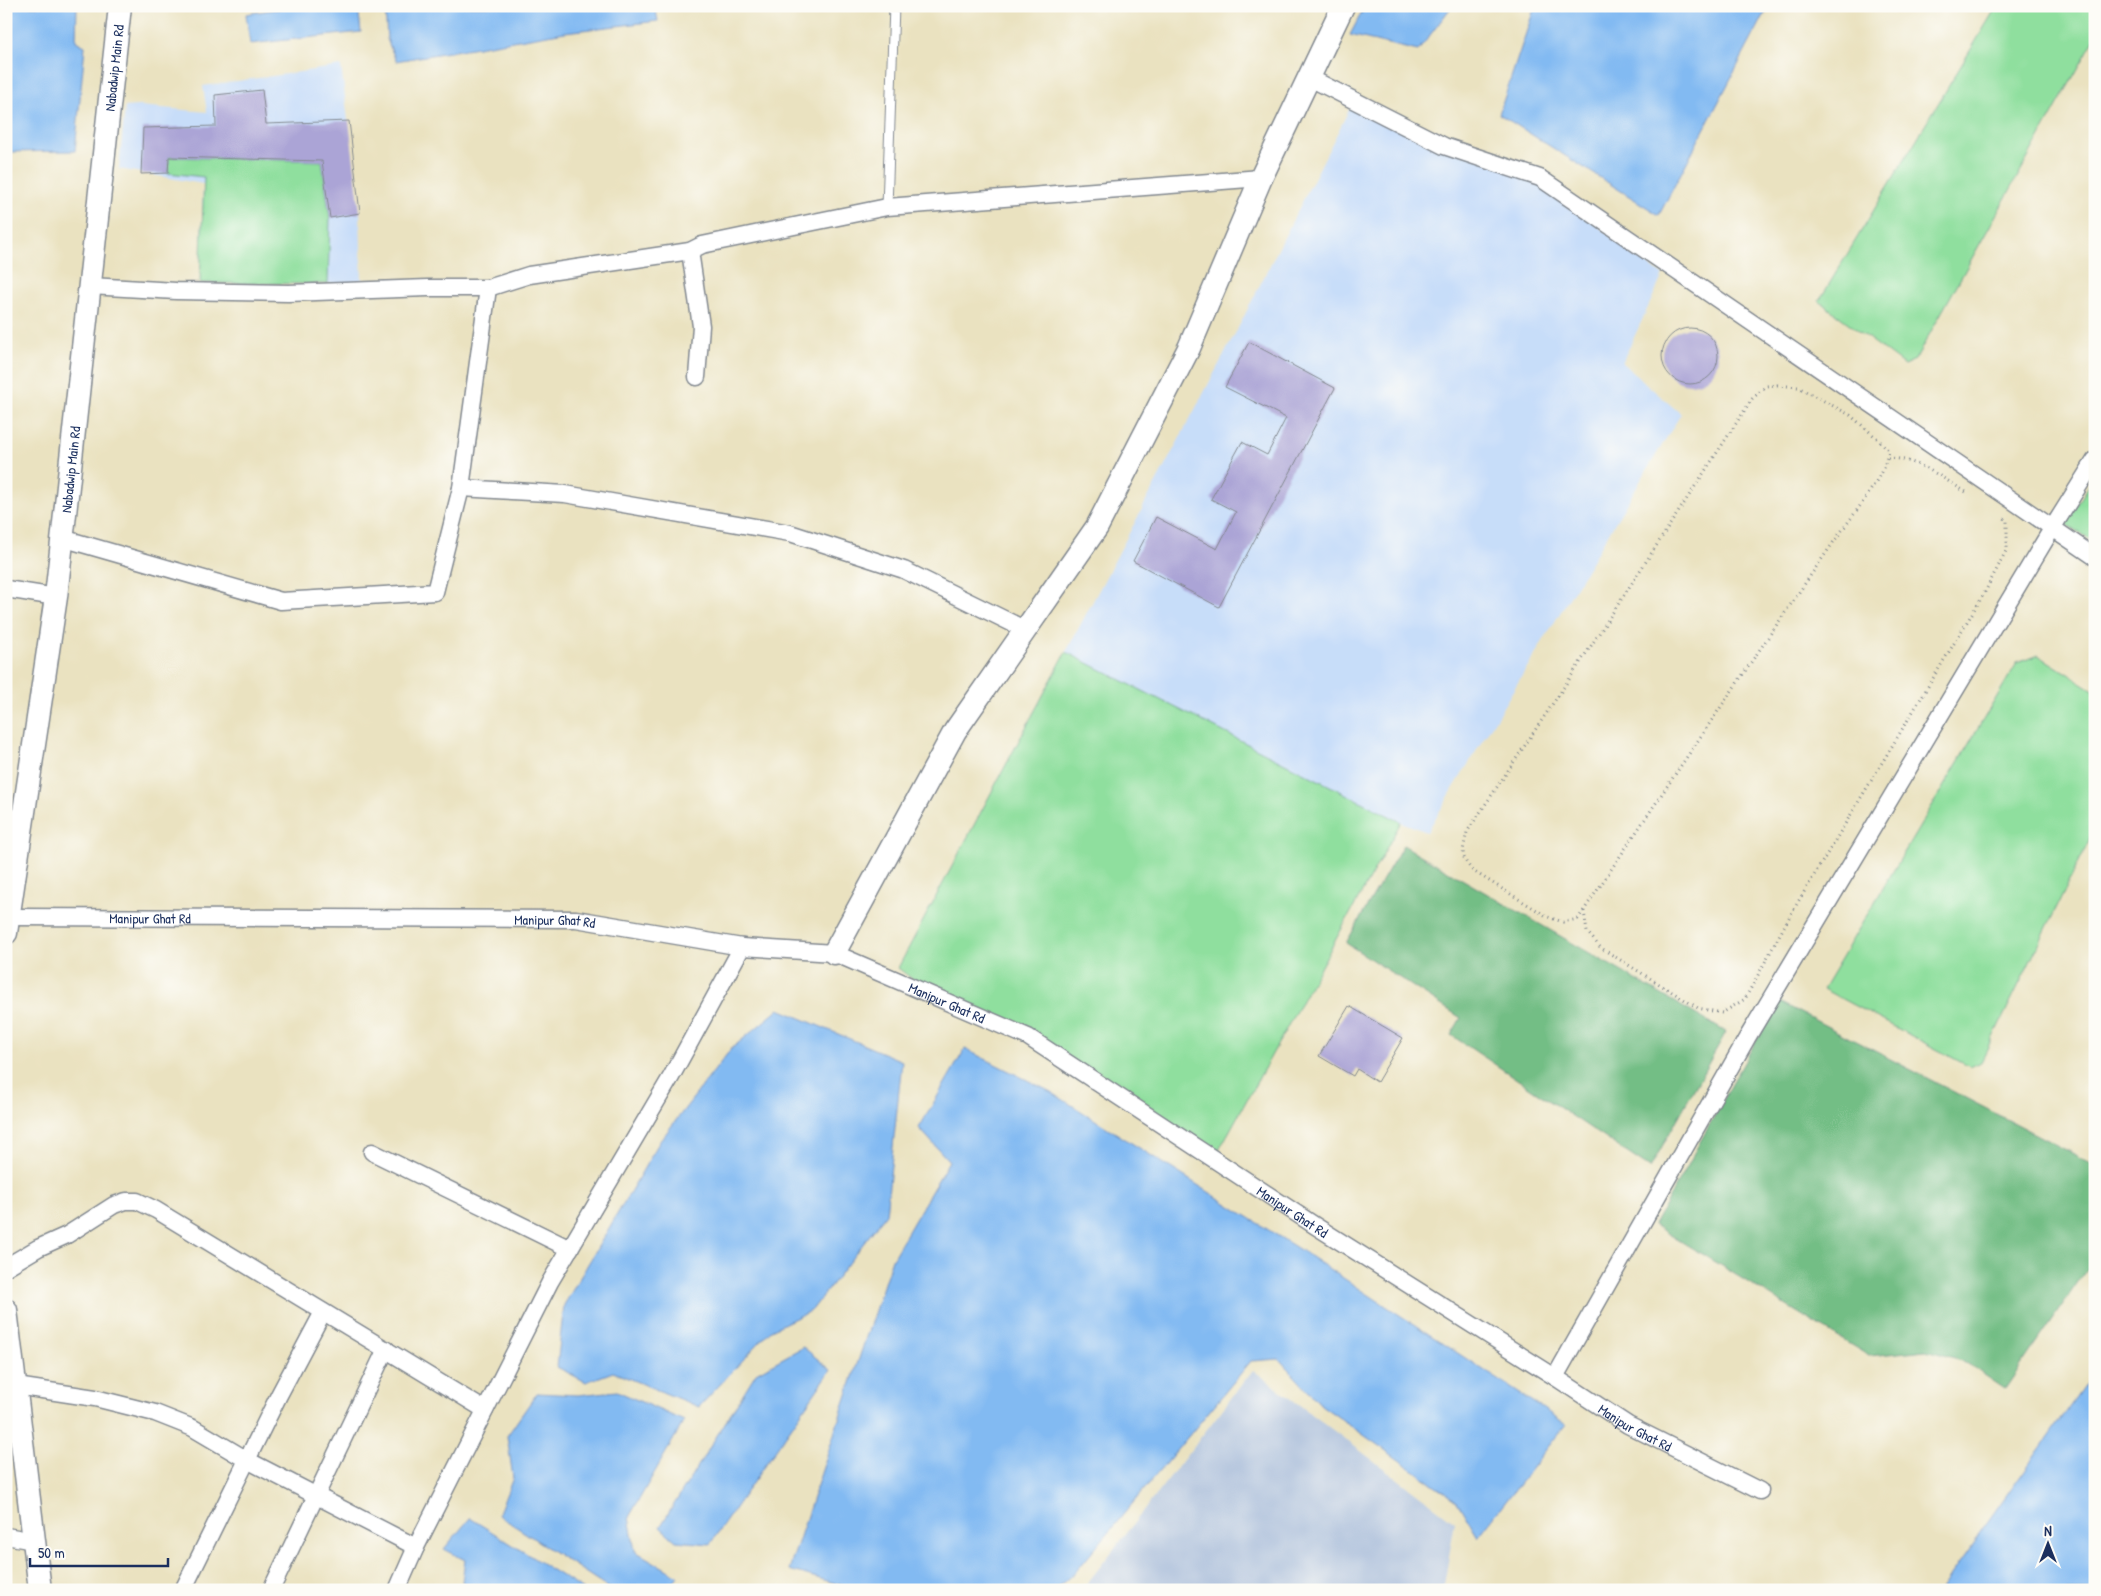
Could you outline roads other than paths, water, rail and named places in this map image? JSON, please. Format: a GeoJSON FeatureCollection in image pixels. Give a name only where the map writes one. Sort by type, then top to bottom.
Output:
{"type":"FeatureCollection","features":[{"type":"Feature","properties":{"kind":"street","name":"Nabadwip Main Rd"},"geometry":{"type":"LineString","coordinates":[[8,925],[56,597],[120,6]]}},
{"type":"Feature","properties":{"kind":"street"},"geometry":{"type":"LineString","coordinates":[[834,953],[955,731],[1097,527],[1188,348],[1261,178],[1343,6]]}},
{"type":"Feature","properties":{"kind":"street"},"geometry":{"type":"LineString","coordinates":[[1310,78],[1444,146],[1540,178],[2095,557]]}},
{"type":"Feature","properties":{"kind":"street"},"geometry":{"type":"LineString","coordinates":[[90,286],[176,292],[288,293],[488,288],[529,275],[690,251],[702,245],[887,207],[1261,178]]}},
{"type":"Feature","properties":{"kind":"street"},"geometry":{"type":"LineString","coordinates":[[690,251],[701,326],[696,377]]}},
{"type":"Feature","properties":{"kind":"street"},"geometry":{"type":"LineString","coordinates":[[62,538],[281,601],[435,592],[461,488],[488,288]]}},
{"type":"Feature","properties":{"kind":"street"},"geometry":{"type":"LineString","coordinates":[[1555,1376],[1747,1038],[2052,527],[2095,460]]}},
{"type":"Feature","properties":{"kind":"street"},"geometry":{"type":"LineString","coordinates":[[461,488],[565,494],[790,533],[904,570],[1026,630]]}},
{"type":"Feature","properties":{"kind":"street"},"geometry":{"type":"LineString","coordinates":[[6,588],[56,597]]}},
{"type":"Feature","properties":{"kind":"street","name":"Manipur Ghat Rd"},"geometry":{"type":"LineString","coordinates":[[8,925],[576,920],[742,947],[834,953],[1028,1037],[1322,1230],[1555,1376],[1628,1425],[1760,1491]]}},
{"type":"Feature","properties":{"kind":"street"},"geometry":{"type":"LineString","coordinates":[[397,1590],[416,1547],[550,1282],[672,1077],[742,947]]}},
{"type":"Feature","properties":{"kind":"street"},"geometry":{"type":"LineString","coordinates":[[372,1152],[570,1249]]}},
{"type":"Feature","properties":{"kind":"street"},"geometry":{"type":"LineString","coordinates":[[6,1267],[67,1234],[114,1205],[126,1201],[137,1201],[156,1210],[485,1410]]}},
{"type":"Feature","properties":{"kind":"street"},"geometry":{"type":"LineString","coordinates":[[6,1310],[16,1386],[13,1415],[34,1541],[40,1590]]}},
{"type":"Feature","properties":{"kind":"street"},"geometry":{"type":"LineString","coordinates":[[183,1590],[323,1312]]}},
{"type":"Feature","properties":{"kind":"street"},"geometry":{"type":"LineString","coordinates":[[271,1590],[386,1349]]}},
{"type":"Feature","properties":{"kind":"street"},"geometry":{"type":"LineString","coordinates":[[16,1386],[86,1396],[155,1412],[193,1428],[247,1460],[416,1547]]}},
{"type":"Feature","properties":{"kind":"street"},"geometry":{"type":"LineString","coordinates":[[6,1536],[34,1541]]}},
{"type":"Feature","properties":{"kind":"lane"},"geometry":{"type":"LineString","coordinates":[[887,207],[894,6]]}},
{"type":"Feature","properties":{"kind":"water"},"geometry":{"type":"Polygon","coordinates":[[[6,6],[77,6],[76,41],[85,46],[75,151],[6,152],[6,6]]]}},
{"type":"Feature","properties":{"kind":"water"},"geometry":{"type":"Polygon","coordinates":[[[297,6],[358,6],[361,32],[250,44],[246,14],[297,6]]]}},
{"type":"Feature","properties":{"kind":"water"},"geometry":{"type":"Polygon","coordinates":[[[385,6],[655,6],[658,21],[565,32],[396,61],[387,39],[385,6]]]}},
{"type":"Feature","properties":{"kind":"water"},"geometry":{"type":"Polygon","coordinates":[[[1365,6],[1452,6],[1418,51],[1350,35],[1365,6]]]}},
{"type":"Feature","properties":{"kind":"water"},"geometry":{"type":"Polygon","coordinates":[[[1535,6],[1769,6],[1659,215],[1499,114],[1535,6]]]}},
{"type":"Feature","properties":{"kind":"water"},"geometry":{"type":"Polygon","coordinates":[[[779,1009],[902,1061],[886,1214],[812,1310],[771,1330],[699,1407],[613,1372],[586,1382],[557,1367],[564,1305],[660,1141],[731,1049],[779,1009]]]}},
{"type":"Feature","properties":{"kind":"water"},"geometry":{"type":"Polygon","coordinates":[[[965,1049],[1051,1092],[1305,1253],[1566,1424],[1478,1537],[1456,1500],[1321,1405],[1279,1359],[1251,1361],[1078,1569],[1055,1590],[859,1590],[789,1570],[892,1259],[949,1161],[919,1128],[965,1049]]]}},
{"type":"Feature","properties":{"kind":"water"},"geometry":{"type":"Polygon","coordinates":[[[803,1347],[831,1370],[710,1544],[676,1541],[660,1527],[756,1373],[803,1347]]]}},
{"type":"Feature","properties":{"kind":"water"},"geometry":{"type":"Polygon","coordinates":[[[2095,1371],[2095,1590],[1940,1590],[2095,1371]]]}},
{"type":"Feature","properties":{"kind":"water"},"geometry":{"type":"Polygon","coordinates":[[[617,1391],[684,1421],[629,1517],[635,1551],[678,1576],[667,1590],[612,1590],[498,1515],[513,1478],[507,1436],[537,1393],[578,1395],[617,1391]]]}},
{"type":"Feature","properties":{"kind":"water"},"geometry":{"type":"Polygon","coordinates":[[[470,1518],[584,1590],[474,1590],[462,1582],[465,1560],[444,1549],[470,1518]]]}}]}
